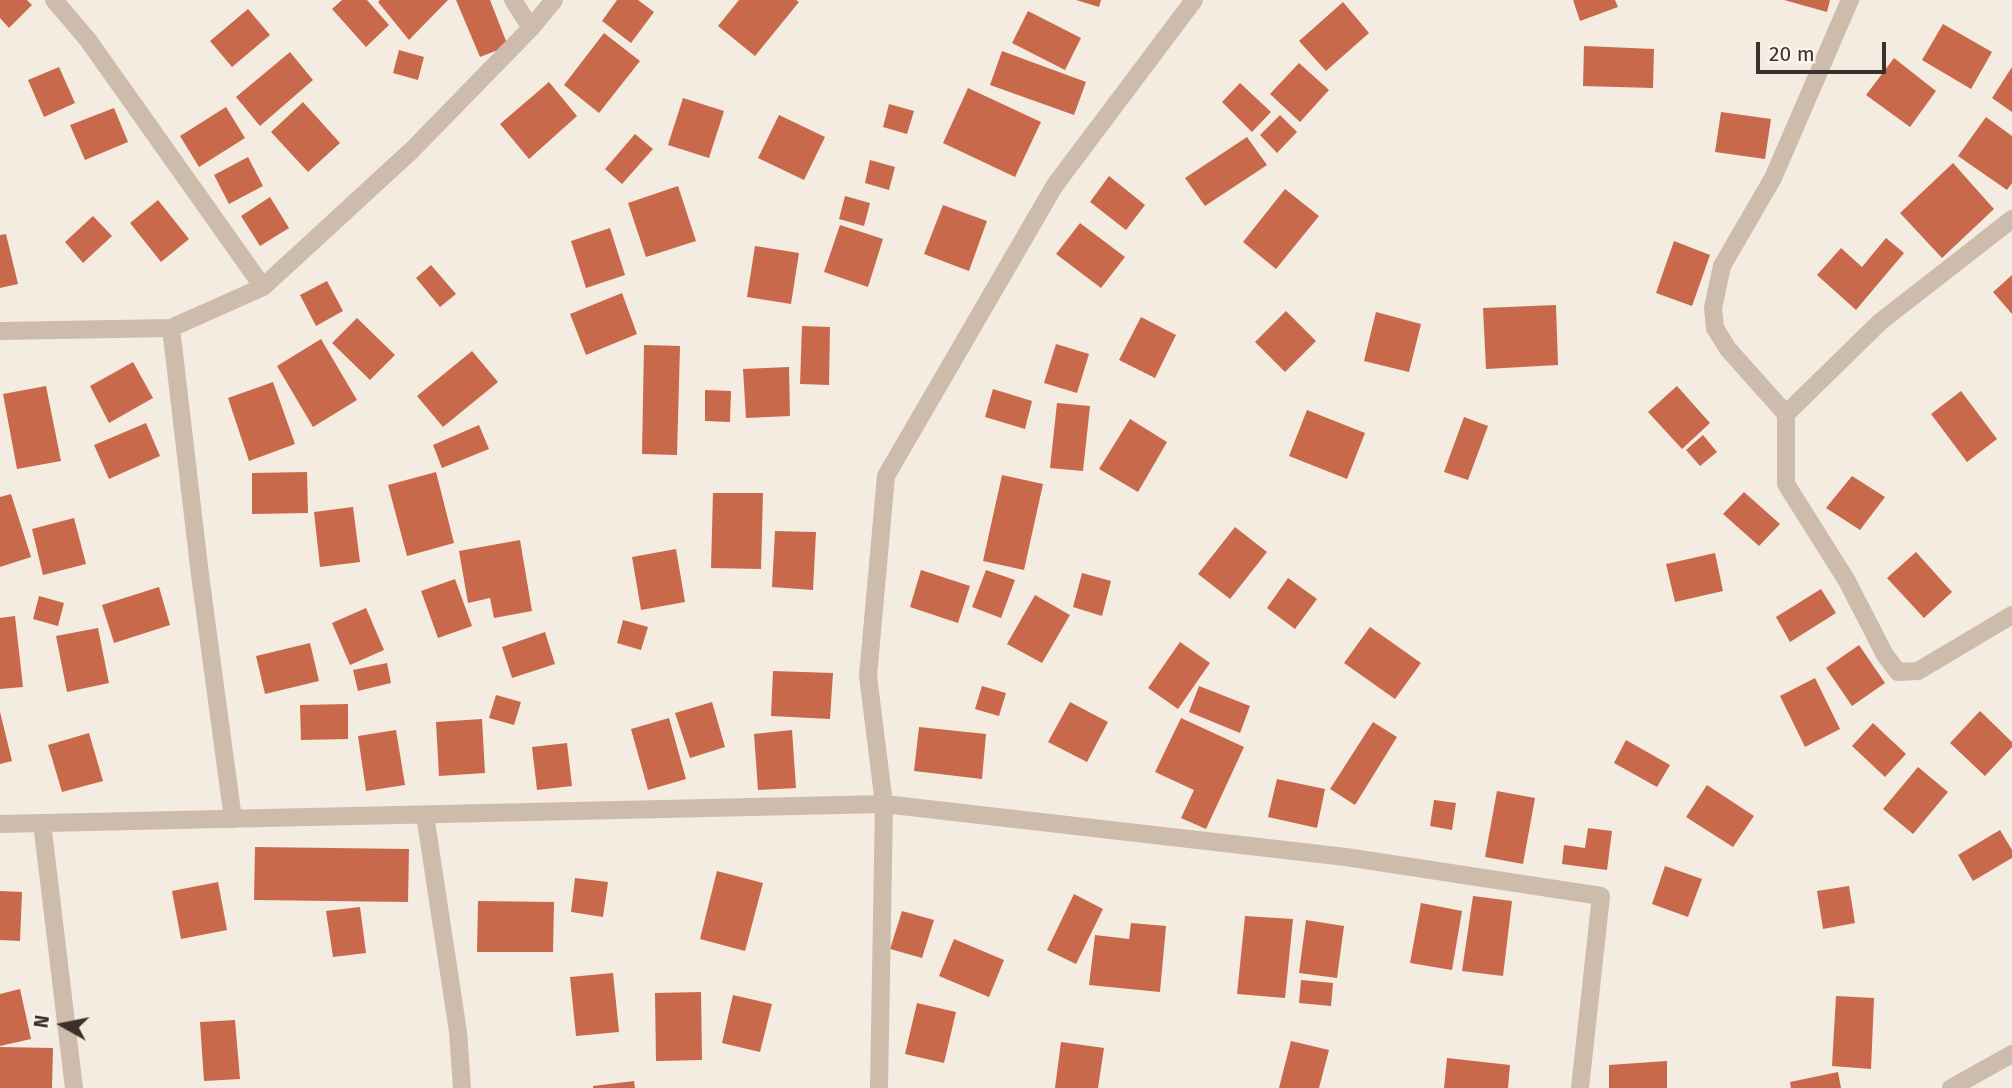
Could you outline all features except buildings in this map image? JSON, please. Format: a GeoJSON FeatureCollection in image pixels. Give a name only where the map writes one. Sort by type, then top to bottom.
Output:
{"type":"FeatureCollection","features":[{"type":"Feature","properties":{"kind":"street"},"geometry":{"type":"LineString","coordinates":[[54,0],[88,40],[262,287]]}},
{"type":"Feature","properties":{"kind":"street"},"geometry":{"type":"LineString","coordinates":[[513,0],[531,28]]}},
{"type":"Feature","properties":{"kind":"street"},"geometry":{"type":"LineString","coordinates":[[0,331],[171,328],[262,287],[412,150],[531,28],[554,0]]}},
{"type":"Feature","properties":{"kind":"street"},"geometry":{"type":"LineString","coordinates":[[879,1088],[884,804],[868,676],[886,476],[1055,185],[1194,0]]}},
{"type":"Feature","properties":{"kind":"street"},"geometry":{"type":"LineString","coordinates":[[1850,0],[1773,178],[1722,266],[1713,308],[1715,328],[1728,349],[1786,414],[1786,484],[1847,581],[1885,654],[1898,672],[1918,671],[2012,615]]}},
{"type":"Feature","properties":{"kind":"street"},"geometry":{"type":"LineString","coordinates":[[1786,414],[1880,323],[2012,219]]}},
{"type":"Feature","properties":{"kind":"street"},"geometry":{"type":"LineString","coordinates":[[171,328],[200,575],[233,819]]}},
{"type":"Feature","properties":{"kind":"street"},"geometry":{"type":"LineString","coordinates":[[0,824],[884,804],[1346,857],[1601,896],[1580,1088]]}},
{"type":"Feature","properties":{"kind":"street"},"geometry":{"type":"LineString","coordinates":[[425,815],[458,1032],[462,1088]]}},
{"type":"Feature","properties":{"kind":"street"},"geometry":{"type":"LineString","coordinates":[[42,823],[74,1088]]}},
{"type":"Feature","properties":{"kind":"street"},"geometry":{"type":"LineString","coordinates":[[1951,1088],[2012,1054]]}}]}
